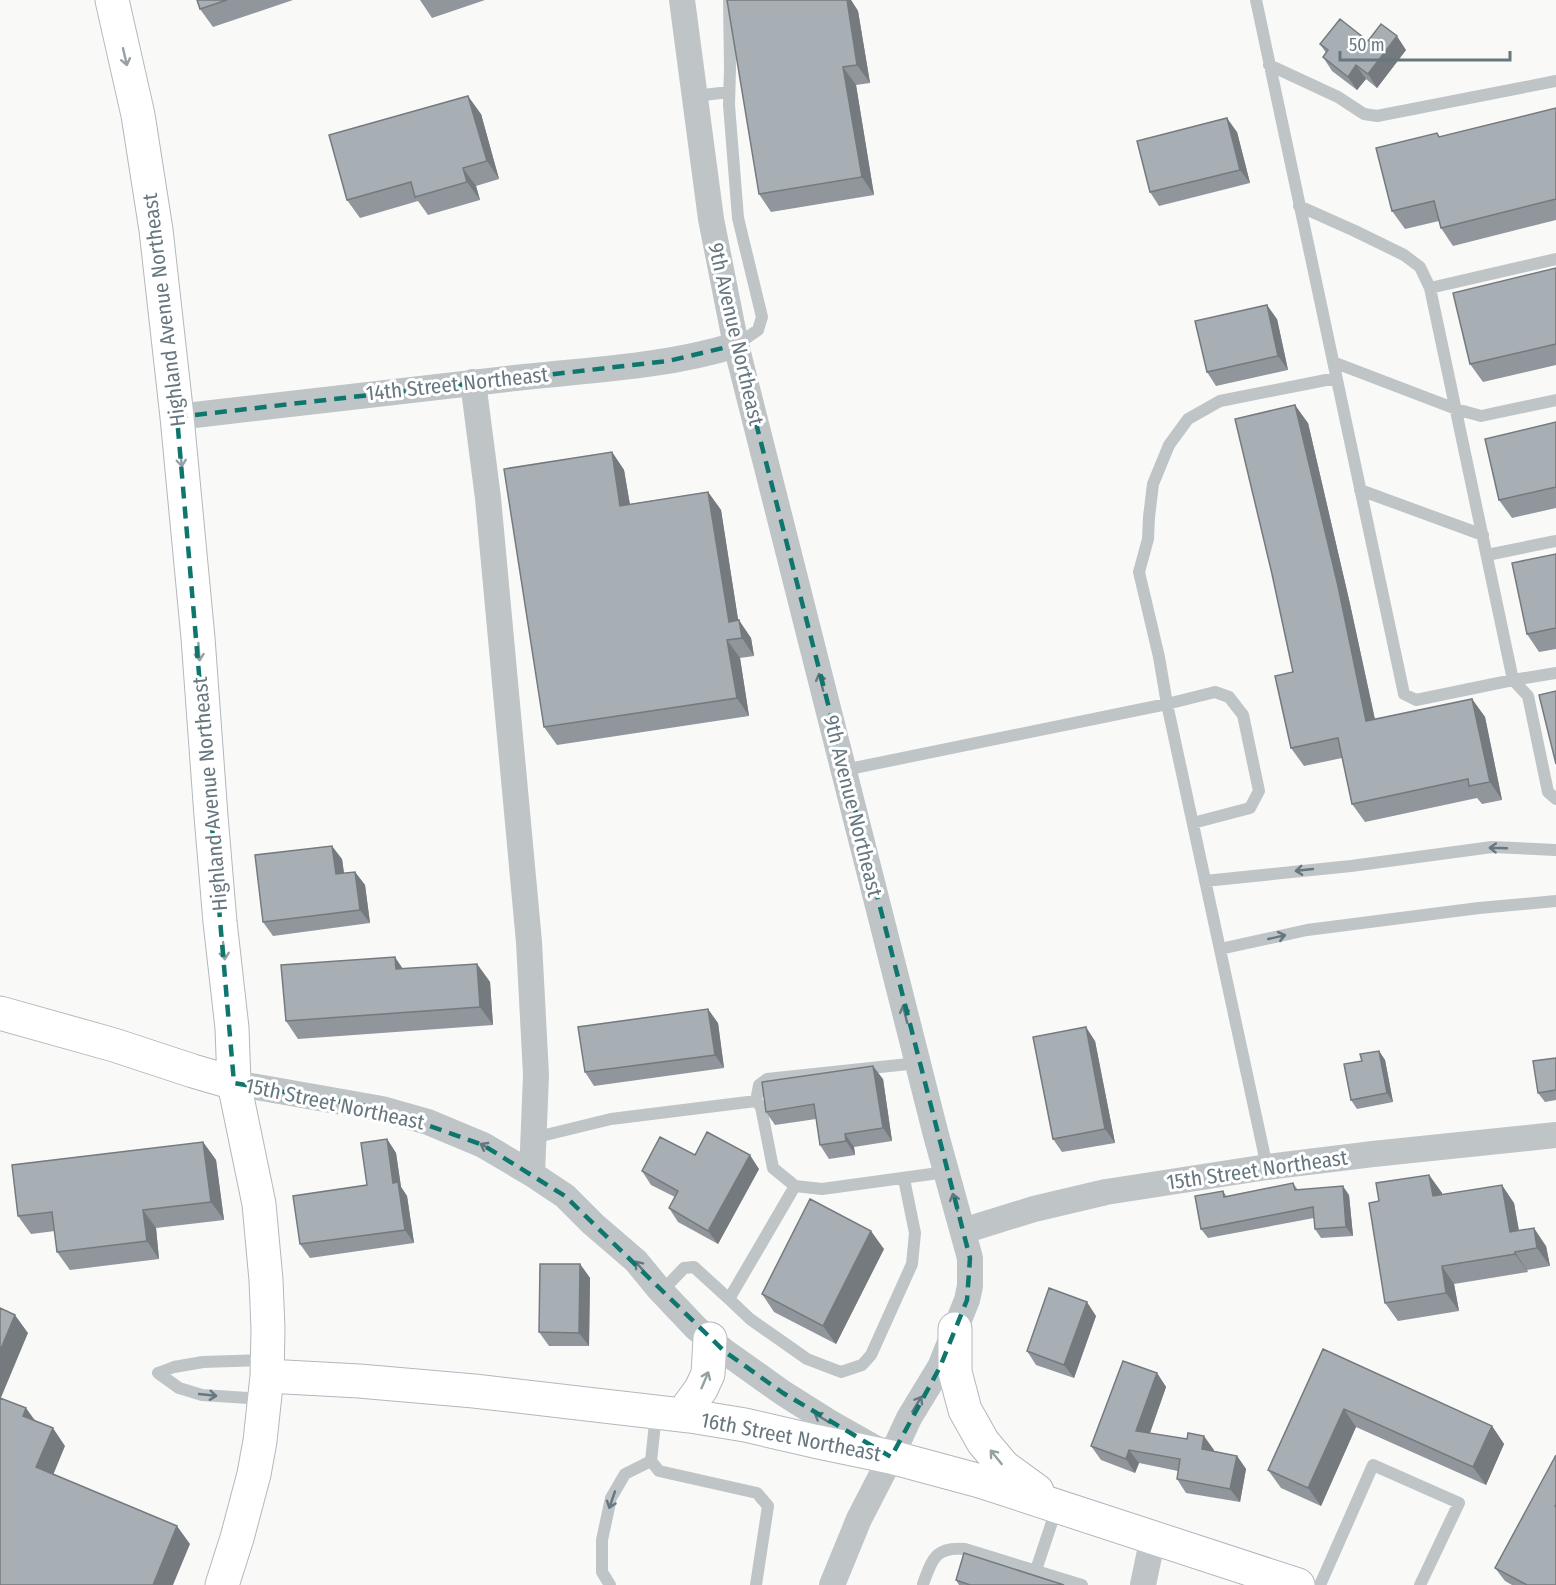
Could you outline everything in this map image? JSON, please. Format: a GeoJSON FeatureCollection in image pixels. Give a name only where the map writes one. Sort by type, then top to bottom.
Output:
{"type":"FeatureCollection","features":[{"type":"Feature","properties":{"kind":"main road","name":"Highland Avenue Northeast"},"geometry":{"type":"LineString","coordinates":[[112,0],[138,115],[156,230],[198,638],[220,922],[232,1028],[234,1083],[260,1204],[266,1280],[268,1329],[260,1441],[254,1474],[222,1585]]}},
{"type":"Feature","properties":{"kind":"main road","name":"15th Street Northeast"},"geometry":{"type":"LineString","coordinates":[[0,1013],[234,1083]]}},
{"type":"Feature","properties":{"kind":"main road"},"geometry":{"type":"LineString","coordinates":[[955,1329],[955,1372],[965,1410],[983,1442],[1004,1467],[1058,1506]]}},
{"type":"Feature","properties":{"kind":"main road"},"geometry":{"type":"LineString","coordinates":[[669,1414],[701,1389],[708,1374],[710,1339]]}},
{"type":"Feature","properties":{"kind":"main road","name":"16th Street Northeast"},"geometry":{"type":"LineString","coordinates":[[266,1378],[359,1381],[474,1391],[745,1425],[814,1442],[891,1457],[980,1481],[1298,1585]]}},
{"type":"Feature","properties":{"kind":"street","name":"9th Avenue Northeast"},"geometry":{"type":"LineString","coordinates":[[682,0],[695,96],[724,218],[722,279],[736,345],[918,1063],[970,1258],[970,1286],[967,1300],[940,1367],[909,1418],[859,1519],[832,1585]]}},
{"type":"Feature","properties":{"kind":"street","name":"14th Street Northeast"},"geometry":{"type":"LineString","coordinates":[[177,417],[668,361],[736,345]]}},
{"type":"Feature","properties":{"kind":"street"},"geometry":{"type":"LineString","coordinates":[[473,382],[488,498],[529,942],[536,1075],[532,1174]]}},
{"type":"Feature","properties":{"kind":"street","name":"15th Street Northeast"},"geometry":{"type":"LineString","coordinates":[[234,1083],[382,1109],[428,1122],[483,1145],[565,1196],[636,1261],[661,1292],[710,1339],[783,1393],[891,1457]]}},
{"type":"Feature","properties":{"kind":"street","name":"15th Street Northeast"},"geometry":{"type":"LineString","coordinates":[[963,1231],[1034,1209],[1107,1192],[1267,1167],[1556,1135]]}},
{"type":"Feature","properties":{"kind":"street"},"geometry":{"type":"LineString","coordinates":[[1143,1585],[1154,1539]]}},
{"type":"Feature","properties":{"kind":"lane"},"geometry":{"type":"LineString","coordinates":[[724,218],[729,105],[729,0]]}},
{"type":"Feature","properties":{"kind":"lane"},"geometry":{"type":"LineString","coordinates":[[1256,0],[1404,694],[1416,700],[1556,673]]}},
{"type":"Feature","properties":{"kind":"lane"},"geometry":{"type":"LineString","coordinates":[[1269,65],[1338,97],[1364,114],[1377,116],[1556,81]]}},
{"type":"Feature","properties":{"kind":"lane"},"geometry":{"type":"LineString","coordinates":[[695,96],[729,92]]}},
{"type":"Feature","properties":{"kind":"lane"},"geometry":{"type":"LineString","coordinates":[[1299,206],[1404,255],[1420,267],[1430,288],[1513,680],[1528,696],[1548,792],[1556,798]]}},
{"type":"Feature","properties":{"kind":"lane"},"geometry":{"type":"LineString","coordinates":[[1430,288],[1556,259]]}},
{"type":"Feature","properties":{"kind":"lane"},"geometry":{"type":"LineString","coordinates":[[1333,362],[1456,409],[1481,416],[1556,400]]}},
{"type":"Feature","properties":{"kind":"lane"},"geometry":{"type":"LineString","coordinates":[[1267,1167],[1167,704],[1160,657],[1139,572],[1148,539],[1153,484],[1169,445],[1188,419],[1220,401],[1336,378]]}},
{"type":"Feature","properties":{"kind":"lane"},"geometry":{"type":"LineString","coordinates":[[1360,490],[1483,535]]}},
{"type":"Feature","properties":{"kind":"lane"},"geometry":{"type":"LineString","coordinates":[[1487,555],[1556,541]]}},
{"type":"Feature","properties":{"kind":"lane"},"geometry":{"type":"LineString","coordinates":[[844,770],[1167,704],[1215,692],[1229,698],[1243,715],[1259,791],[1250,808],[1193,823]]}},
{"type":"Feature","properties":{"kind":"lane"},"geometry":{"type":"LineString","coordinates":[[1205,880],[1351,866],[1492,847],[1556,850]]}},
{"type":"Feature","properties":{"kind":"lane"},"geometry":{"type":"LineString","coordinates":[[1220,949],[1307,930],[1479,908],[1556,901]]}},
{"type":"Feature","properties":{"kind":"lane"},"geometry":{"type":"LineString","coordinates":[[756,1101],[759,1085],[767,1079],[918,1063]]}},
{"type":"Feature","properties":{"kind":"lane"},"geometry":{"type":"LineString","coordinates":[[533,1138],[611,1119],[756,1101]]}},
{"type":"Feature","properties":{"kind":"lane"},"geometry":{"type":"LineString","coordinates":[[756,1101],[761,1107],[773,1168],[795,1186],[822,1189],[946,1172]]}},
{"type":"Feature","properties":{"kind":"lane"},"geometry":{"type":"LineString","coordinates":[[661,1292],[684,1268],[694,1267],[750,1319],[807,1359],[841,1372],[862,1365],[871,1355],[912,1264],[915,1233],[904,1179]]}},
{"type":"Feature","properties":{"kind":"lane"},"geometry":{"type":"LineString","coordinates":[[729,1299],[795,1186]]}},
{"type":"Feature","properties":{"kind":"lane"},"geometry":{"type":"LineString","coordinates":[[203,1362],[266,1378],[202,1395],[179,1388],[158,1372],[203,1362]]}},
{"type":"Feature","properties":{"kind":"lane"},"geometry":{"type":"LineString","coordinates":[[610,1585],[602,1572],[602,1540],[611,1498],[625,1474],[651,1461],[669,1414]]}},
{"type":"Feature","properties":{"kind":"lane"},"geometry":{"type":"LineString","coordinates":[[651,1461],[659,1471],[758,1493],[768,1506],[756,1585]]}},
{"type":"Feature","properties":{"kind":"lane"},"geometry":{"type":"LineString","coordinates":[[1320,1585],[1373,1465],[1459,1503],[1420,1585]]}},
{"type":"Feature","properties":{"kind":"lane"},"geometry":{"type":"LineString","coordinates":[[1036,1570],[1058,1506]]}},
{"type":"Feature","properties":{"kind":"lane"},"geometry":{"type":"LineString","coordinates":[[923,1585],[934,1557],[943,1551],[956,1548],[1082,1585]]}},
{"type":"Feature","properties":{"kind":"highlighted area"},"geometry":{"type":"Polygon","coordinates":[[[736,345],[970,1258],[967,1300],[940,1367],[891,1457],[783,1393],[724,1351],[565,1196],[483,1145],[382,1109],[234,1083],[177,417],[668,361],[736,345]]]}},
{"type":"Feature","properties":{"kind":"building"},"geometry":{"type":"Polygon","coordinates":[[[197,0],[227,0],[200,9],[197,0]]]}},
{"type":"Feature","properties":{"kind":"building"},"geometry":{"type":"Polygon","coordinates":[[[727,0],[847,0],[857,65],[843,67],[862,177],[759,194],[727,0]]]}},
{"type":"Feature","properties":{"kind":"building"},"geometry":{"type":"Polygon","coordinates":[[[1340,19],[1368,41],[1381,24],[1397,36],[1368,74],[1356,65],[1348,77],[1323,57],[1328,50],[1320,44],[1340,19]]]}},
{"type":"Feature","properties":{"kind":"building"},"geometry":{"type":"Polygon","coordinates":[[[468,96],[487,161],[463,168],[467,182],[415,197],[411,182],[347,200],[329,135],[468,96]]]}},
{"type":"Feature","properties":{"kind":"building"},"geometry":{"type":"Polygon","coordinates":[[[1556,108],[1556,199],[1441,228],[1434,201],[1392,211],[1376,148],[1437,133],[1439,137],[1556,108]]]}},
{"type":"Feature","properties":{"kind":"building"},"geometry":{"type":"Polygon","coordinates":[[[1227,118],[1240,170],[1150,192],[1137,141],[1227,118]]]}},
{"type":"Feature","properties":{"kind":"building"},"geometry":{"type":"Polygon","coordinates":[[[1556,268],[1556,344],[1470,364],[1453,293],[1556,268]]]}},
{"type":"Feature","properties":{"kind":"building"},"geometry":{"type":"Polygon","coordinates":[[[1267,305],[1278,356],[1207,372],[1195,321],[1267,305]]]}},
{"type":"Feature","properties":{"kind":"building"},"geometry":{"type":"Polygon","coordinates":[[[1295,405],[1338,586],[1366,721],[1472,699],[1490,782],[1469,786],[1468,779],[1352,804],[1338,738],[1291,748],[1275,676],[1293,672],[1235,419],[1295,405]]]}},
{"type":"Feature","properties":{"kind":"building"},"geometry":{"type":"Polygon","coordinates":[[[1556,422],[1556,487],[1499,500],[1485,439],[1556,422]]]}},
{"type":"Feature","properties":{"kind":"building"},"geometry":{"type":"Polygon","coordinates":[[[612,452],[620,506],[708,492],[729,622],[739,620],[742,638],[727,640],[737,698],[544,727],[504,469],[612,452]]]}},
{"type":"Feature","properties":{"kind":"building"},"geometry":{"type":"Polygon","coordinates":[[[1556,554],[1556,628],[1527,634],[1512,563],[1556,554]]]}},
{"type":"Feature","properties":{"kind":"building"},"geometry":{"type":"Polygon","coordinates":[[[1556,691],[1556,764],[1539,695],[1556,691]]]}},
{"type":"Feature","properties":{"kind":"building"},"geometry":{"type":"Polygon","coordinates":[[[332,846],[336,874],[355,872],[360,910],[263,922],[255,855],[332,846]]]}},
{"type":"Feature","properties":{"kind":"building"},"geometry":{"type":"Polygon","coordinates":[[[395,957],[396,969],[477,964],[480,1007],[286,1021],[281,965],[395,957]]]}},
{"type":"Feature","properties":{"kind":"building"},"geometry":{"type":"Polygon","coordinates":[[[708,1009],[715,1055],[585,1072],[578,1027],[708,1009]]]}},
{"type":"Feature","properties":{"kind":"building"},"geometry":{"type":"Polygon","coordinates":[[[1086,1027],[1105,1129],[1053,1139],[1033,1037],[1086,1027]]]}},
{"type":"Feature","properties":{"kind":"building"},"geometry":{"type":"Polygon","coordinates":[[[1379,1051],[1387,1093],[1351,1100],[1344,1064],[1362,1061],[1360,1054],[1379,1051]]]}},
{"type":"Feature","properties":{"kind":"building"},"geometry":{"type":"Polygon","coordinates":[[[1556,1058],[1556,1090],[1538,1093],[1533,1061],[1556,1058]]]}},
{"type":"Feature","properties":{"kind":"building"},"geometry":{"type":"Polygon","coordinates":[[[873,1066],[883,1128],[845,1134],[846,1141],[820,1145],[814,1104],[766,1112],[762,1082],[873,1066]]]}},
{"type":"Feature","properties":{"kind":"building"},"geometry":{"type":"Polygon","coordinates":[[[707,1132],[750,1155],[708,1231],[669,1208],[678,1191],[642,1171],[660,1137],[695,1155],[707,1132]]]}},
{"type":"Feature","properties":{"kind":"building"},"geometry":{"type":"Polygon","coordinates":[[[387,1139],[393,1183],[398,1182],[405,1230],[300,1244],[293,1196],[367,1185],[361,1143],[387,1139]]]}},
{"type":"Feature","properties":{"kind":"building"},"geometry":{"type":"Polygon","coordinates":[[[203,1142],[211,1202],[143,1210],[147,1241],[57,1252],[52,1212],[18,1216],[12,1165],[203,1142]]]}},
{"type":"Feature","properties":{"kind":"building"},"geometry":{"type":"Polygon","coordinates":[[[1429,1175],[1433,1196],[1502,1185],[1510,1232],[1534,1228],[1537,1248],[1442,1266],[1446,1293],[1385,1303],[1369,1203],[1379,1201],[1376,1183],[1429,1175]]]}},
{"type":"Feature","properties":{"kind":"building"},"geometry":{"type":"Polygon","coordinates":[[[1293,1183],[1295,1190],[1343,1186],[1346,1227],[1315,1229],[1313,1207],[1201,1229],[1195,1196],[1223,1191],[1224,1197],[1293,1183]]]}},
{"type":"Feature","properties":{"kind":"building"},"geometry":{"type":"Polygon","coordinates":[[[810,1199],[871,1231],[823,1326],[762,1294],[810,1199]]]}},
{"type":"Feature","properties":{"kind":"building"},"geometry":{"type":"Polygon","coordinates":[[[540,1264],[580,1264],[579,1333],[539,1332],[540,1264]]]}},
{"type":"Feature","properties":{"kind":"building"},"geometry":{"type":"Polygon","coordinates":[[[1049,1288],[1087,1302],[1064,1365],[1027,1351],[1049,1288]]]}},
{"type":"Feature","properties":{"kind":"building"},"geometry":{"type":"Polygon","coordinates":[[[0,1308],[15,1315],[0,1351],[0,1308]]]}},
{"type":"Feature","properties":{"kind":"building"},"geometry":{"type":"Polygon","coordinates":[[[1323,1349],[1492,1426],[1473,1467],[1344,1409],[1308,1488],[1268,1470],[1323,1349]]]}},
{"type":"Feature","properties":{"kind":"building"},"geometry":{"type":"Polygon","coordinates":[[[1123,1361],[1157,1373],[1136,1431],[1187,1439],[1188,1433],[1204,1436],[1202,1449],[1237,1456],[1230,1489],[1177,1479],[1180,1459],[1129,1450],[1126,1459],[1091,1446],[1123,1361]]]}},
{"type":"Feature","properties":{"kind":"building"},"geometry":{"type":"Polygon","coordinates":[[[0,1398],[26,1408],[23,1416],[53,1428],[36,1467],[177,1526],[153,1585],[0,1585],[0,1398]]]}},
{"type":"Feature","properties":{"kind":"building"},"geometry":{"type":"Polygon","coordinates":[[[1556,1455],[1556,1585],[1527,1585],[1495,1568],[1556,1455]]]}},
{"type":"Feature","properties":{"kind":"building"},"geometry":{"type":"Polygon","coordinates":[[[964,1553],[1064,1585],[970,1585],[956,1580],[964,1553]]]}}]}
